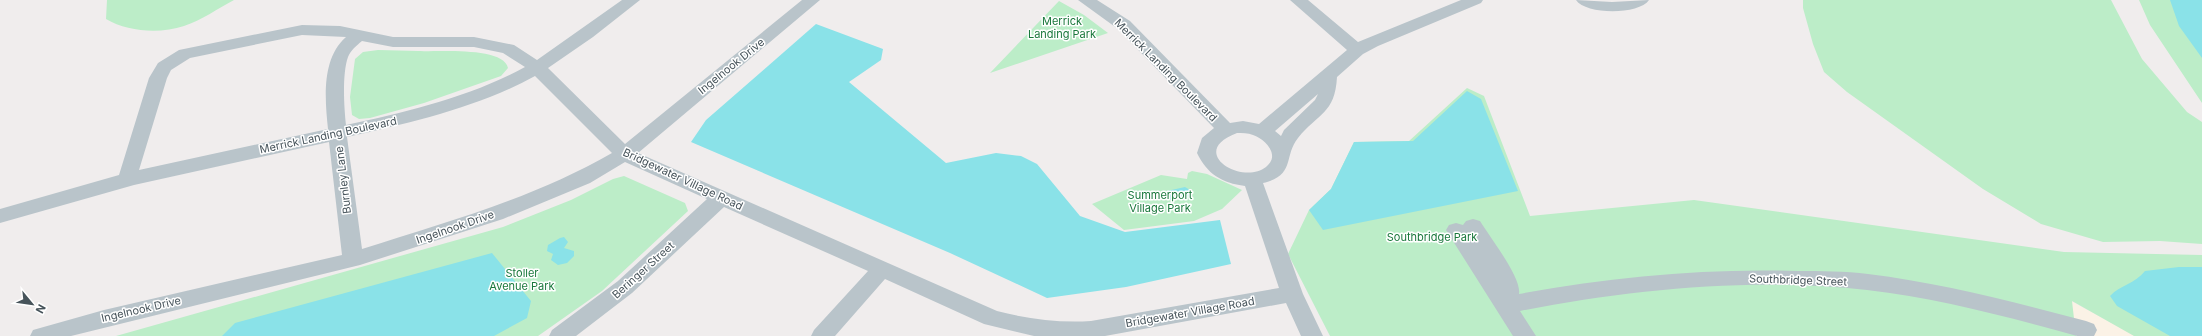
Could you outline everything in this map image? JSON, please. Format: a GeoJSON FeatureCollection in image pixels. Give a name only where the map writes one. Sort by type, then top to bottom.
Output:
{"type":"FeatureCollection","features":[{"type":"Feature","properties":{"kind":"street","name":"Merrick Landing Boulevard"},"geometry":{"type":"LineString","coordinates":[[0,216],[127,179],[386,124],[434,109],[508,82],[537,67],[632,0]]}},
{"type":"Feature","properties":{"kind":"street","name":"Ingelnook Drive"},"geometry":{"type":"LineString","coordinates":[[51,334],[104,318],[353,260],[496,214],[583,178],[624,154],[812,0]]}},
{"type":"Feature","properties":{"kind":"street","name":"Merrick Landing Boulevard"},"geometry":{"type":"LineString","coordinates":[[1086,0],[1124,25],[1225,130]]}},
{"type":"Feature","properties":{"kind":"street"},"geometry":{"type":"LineString","coordinates":[[1298,0],[1357,50]]}},
{"type":"Feature","properties":{"kind":"street"},"geometry":{"type":"LineString","coordinates":[[1261,131],[1274,123],[1357,50],[1372,42],[1475,0]]}},
{"type":"Feature","properties":{"kind":"street"},"geometry":{"type":"LineString","coordinates":[[1584,0],[1608,7],[1622,6],[1641,0]]}},
{"type":"Feature","properties":{"kind":"street","name":"Bridgewater Village Road"},"geometry":{"type":"LineString","coordinates":[[127,179],[158,78],[164,67],[174,59],[196,51],[302,30],[329,30],[393,42],[459,41],[491,45],[508,49],[537,67],[624,154],[992,318],[1023,327],[1062,332],[1091,330],[1292,294]]}},
{"type":"Feature","properties":{"kind":"street","name":"Burnley Lane"},"geometry":{"type":"LineString","coordinates":[[353,260],[334,103],[339,58],[346,47],[357,36]]}},
{"type":"Feature","properties":{"kind":"street"},"geometry":{"type":"LineString","coordinates":[[1282,150],[1274,139],[1261,131],[1249,128],[1225,130],[1215,135],[1208,142],[1206,151],[1208,160],[1222,174],[1242,179],[1252,179],[1266,176],[1276,169],[1282,160],[1282,150],[1291,134],[1323,103],[1327,94],[1328,76]]}},
{"type":"Feature","properties":{"kind":"street"},"geometry":{"type":"LineString","coordinates":[[1252,179],[1292,294],[1312,336]]}},
{"type":"Feature","properties":{"kind":"street","name":"Beringer Street"},"geometry":{"type":"LineString","coordinates":[[560,336],[625,287],[721,198]]}},
{"type":"Feature","properties":{"kind":"street"},"geometry":{"type":"LineString","coordinates":[[1464,228],[1495,291],[1506,305],[1525,336]]}},
{"type":"Feature","properties":{"kind":"street"},"geometry":{"type":"LineString","coordinates":[[822,336],[882,269]]}},
{"type":"Feature","properties":{"kind":"street","name":"Southbridge Street"},"geometry":{"type":"LineString","coordinates":[[1506,305],[1588,289],[1666,280],[1778,278],[1866,282],[1910,288],[2002,307],[2086,330]]}},
{"type":"Feature","properties":{"kind":"shaded area"},"geometry":{"type":"Polygon","coordinates":[[[2071,301],[2136,336],[2076,336],[2071,301]]]}},
{"type":"Feature","properties":{"kind":"green space"},"geometry":{"type":"Polygon","coordinates":[[[107,0],[234,0],[191,24],[175,29],[155,31],[124,27],[106,19],[107,0]]]}},
{"type":"Feature","properties":{"kind":"green space"},"geometry":{"type":"Polygon","coordinates":[[[1803,0],[2111,0],[2142,59],[2187,112],[2202,122],[2202,244],[2160,241],[2103,242],[2041,224],[1983,189],[1847,92],[1824,72],[1813,44],[1803,8],[1803,0]]]}},
{"type":"Feature","properties":{"kind":"green space"},"geometry":{"type":"Polygon","coordinates":[[[2139,0],[2202,0],[2202,103],[2150,25],[2139,0]]]}},
{"type":"Feature","properties":{"kind":"green space","name":"Merrick Landing Park"},"geometry":{"type":"Polygon","coordinates":[[[1059,1],[1084,15],[1108,33],[990,73],[1059,1]]]}},
{"type":"Feature","properties":{"kind":"green space"},"geometry":{"type":"Polygon","coordinates":[[[378,50],[482,53],[495,56],[504,61],[508,68],[501,76],[424,103],[370,118],[359,119],[352,115],[350,97],[355,59],[363,52],[378,50]]]}},
{"type":"Feature","properties":{"kind":"green space","name":"Southbridge Park"},"geometry":{"type":"Polygon","coordinates":[[[1467,88],[1484,96],[1530,216],[1694,200],[2064,252],[2202,255],[2202,336],[2134,336],[2072,301],[2076,336],[1330,336],[1288,254],[1309,210],[1331,189],[1354,142],[1409,141],[1467,88]]]}},
{"type":"Feature","properties":{"kind":"green space","name":"Summerport Village Park"},"geometry":{"type":"Polygon","coordinates":[[[1192,171],[1207,174],[1242,190],[1222,209],[1194,221],[1124,230],[1092,204],[1161,175],[1187,179],[1188,173],[1192,171]]]}},
{"type":"Feature","properties":{"kind":"green space","name":"Stoller Avenue Park"},"geometry":{"type":"Polygon","coordinates":[[[624,176],[685,203],[688,211],[602,291],[538,336],[116,336],[503,227],[571,200],[613,179],[624,176]]]}},
{"type":"Feature","properties":{"kind":"water"},"geometry":{"type":"Polygon","coordinates":[[[2170,0],[2202,0],[2202,58],[2179,26],[2170,0]]]}},
{"type":"Feature","properties":{"kind":"water"},"geometry":{"type":"Polygon","coordinates":[[[816,24],[883,49],[881,60],[849,82],[946,163],[996,153],[1021,156],[1037,164],[1080,216],[1125,232],[1220,220],[1231,264],[1126,287],[1047,298],[950,253],[691,142],[706,120],[816,24]]]}},
{"type":"Feature","properties":{"kind":"water"},"geometry":{"type":"Polygon","coordinates":[[[1467,91],[1481,99],[1518,191],[1323,230],[1309,210],[1331,189],[1354,142],[1413,141],[1467,91]]]}},
{"type":"Feature","properties":{"kind":"water"},"geometry":{"type":"Polygon","coordinates":[[[1185,187],[1190,190],[1190,196],[1171,200],[1165,196],[1167,191],[1185,187]]]}},
{"type":"Feature","properties":{"kind":"water"},"geometry":{"type":"Polygon","coordinates":[[[564,237],[568,242],[564,248],[574,251],[574,256],[567,263],[558,265],[551,260],[553,254],[547,251],[548,245],[564,237]]]}},
{"type":"Feature","properties":{"kind":"water"},"geometry":{"type":"Polygon","coordinates":[[[492,253],[531,301],[527,318],[494,336],[222,336],[235,323],[492,253]]]}},
{"type":"Feature","properties":{"kind":"water"},"geometry":{"type":"Polygon","coordinates":[[[2179,267],[2202,267],[2202,336],[2170,336],[2117,306],[2110,296],[2118,289],[2137,279],[2145,271],[2179,267]]]}}]}
